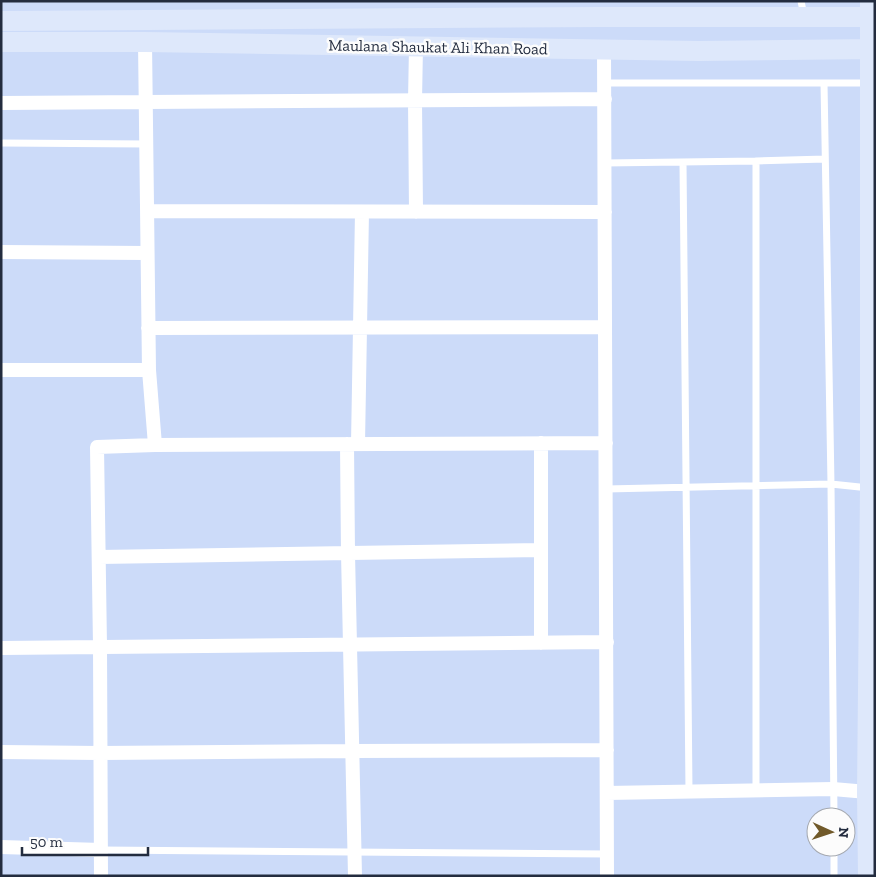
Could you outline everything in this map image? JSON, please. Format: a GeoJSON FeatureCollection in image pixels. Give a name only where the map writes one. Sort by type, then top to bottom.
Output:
{"type":"FeatureCollection","features":[{"type":"Feature","properties":{"kind":"main road","name":"Maulana Shaukat Ali Khan Road"},"geometry":{"type":"LineString","coordinates":[[1,21],[600,17],[802,9],[872,12]]}},
{"type":"Feature","properties":{"kind":"main road"},"geometry":{"type":"LineString","coordinates":[[868,876],[872,12]]}},
{"type":"Feature","properties":{"kind":"main road","name":"Maulana Shaukat Ali Khan Road"},"geometry":{"type":"LineString","coordinates":[[1,42],[145,42],[699,51],[872,49]]}},
{"type":"Feature","properties":{"kind":"street"},"geometry":{"type":"LineString","coordinates":[[145,42],[149,370],[155,445]]}},
{"type":"Feature","properties":{"kind":"street"},"geometry":{"type":"LineString","coordinates":[[416,46],[416,212]]}},
{"type":"Feature","properties":{"kind":"street"},"geometry":{"type":"LineString","coordinates":[[604,49],[607,876]]}},
{"type":"Feature","properties":{"kind":"street"},"geometry":{"type":"LineString","coordinates":[[1,102],[146,103],[605,99]]}},
{"type":"Feature","properties":{"kind":"street"},"geometry":{"type":"LineString","coordinates":[[147,211],[605,212]]}},
{"type":"Feature","properties":{"kind":"street"},"geometry":{"type":"LineString","coordinates":[[355,876],[348,553],[352,444],[361,328],[362,212]]}},
{"type":"Feature","properties":{"kind":"street"},"geometry":{"type":"LineString","coordinates":[[1,252],[147,252]]}},
{"type":"Feature","properties":{"kind":"street"},"geometry":{"type":"LineString","coordinates":[[148,328],[605,327]]}},
{"type":"Feature","properties":{"kind":"street"},"geometry":{"type":"LineString","coordinates":[[1,370],[149,370]]}},
{"type":"Feature","properties":{"kind":"street"},"geometry":{"type":"LineString","coordinates":[[541,443],[541,642]]}},
{"type":"Feature","properties":{"kind":"street"},"geometry":{"type":"LineString","coordinates":[[101,876],[97,447],[155,445],[606,443]]}},
{"type":"Feature","properties":{"kind":"street"},"geometry":{"type":"LineString","coordinates":[[99,557],[541,550]]}},
{"type":"Feature","properties":{"kind":"street"},"geometry":{"type":"LineString","coordinates":[[1,648],[606,642]]}},
{"type":"Feature","properties":{"kind":"street"},"geometry":{"type":"LineString","coordinates":[[1,752],[100,754],[607,750]]}},
{"type":"Feature","properties":{"kind":"street"},"geometry":{"type":"LineString","coordinates":[[607,792],[833,789],[867,792]]}},
{"type":"Feature","properties":{"kind":"street"},"geometry":{"type":"LineString","coordinates":[[1,847],[101,850]]}},
{"type":"Feature","properties":{"kind":"lane"},"geometry":{"type":"LineString","coordinates":[[605,83],[873,83]]}},
{"type":"Feature","properties":{"kind":"lane"},"geometry":{"type":"LineString","coordinates":[[824,83],[831,484],[834,807]]}},
{"type":"Feature","properties":{"kind":"lane"},"geometry":{"type":"LineString","coordinates":[[1,143],[146,144]]}},
{"type":"Feature","properties":{"kind":"lane"},"geometry":{"type":"LineString","coordinates":[[605,163],[825,159]]}},
{"type":"Feature","properties":{"kind":"lane"},"geometry":{"type":"LineString","coordinates":[[756,161],[756,790]]}},
{"type":"Feature","properties":{"kind":"lane"},"geometry":{"type":"LineString","coordinates":[[683,162],[689,792]]}},
{"type":"Feature","properties":{"kind":"lane"},"geometry":{"type":"LineString","coordinates":[[606,489],[831,484],[870,488]]}},
{"type":"Feature","properties":{"kind":"lane"},"geometry":{"type":"LineString","coordinates":[[101,850],[607,854]]}},
{"type":"Feature","properties":{"kind":"lane"},"geometry":{"type":"LineString","coordinates":[[834,857],[834,876]]}}]}
